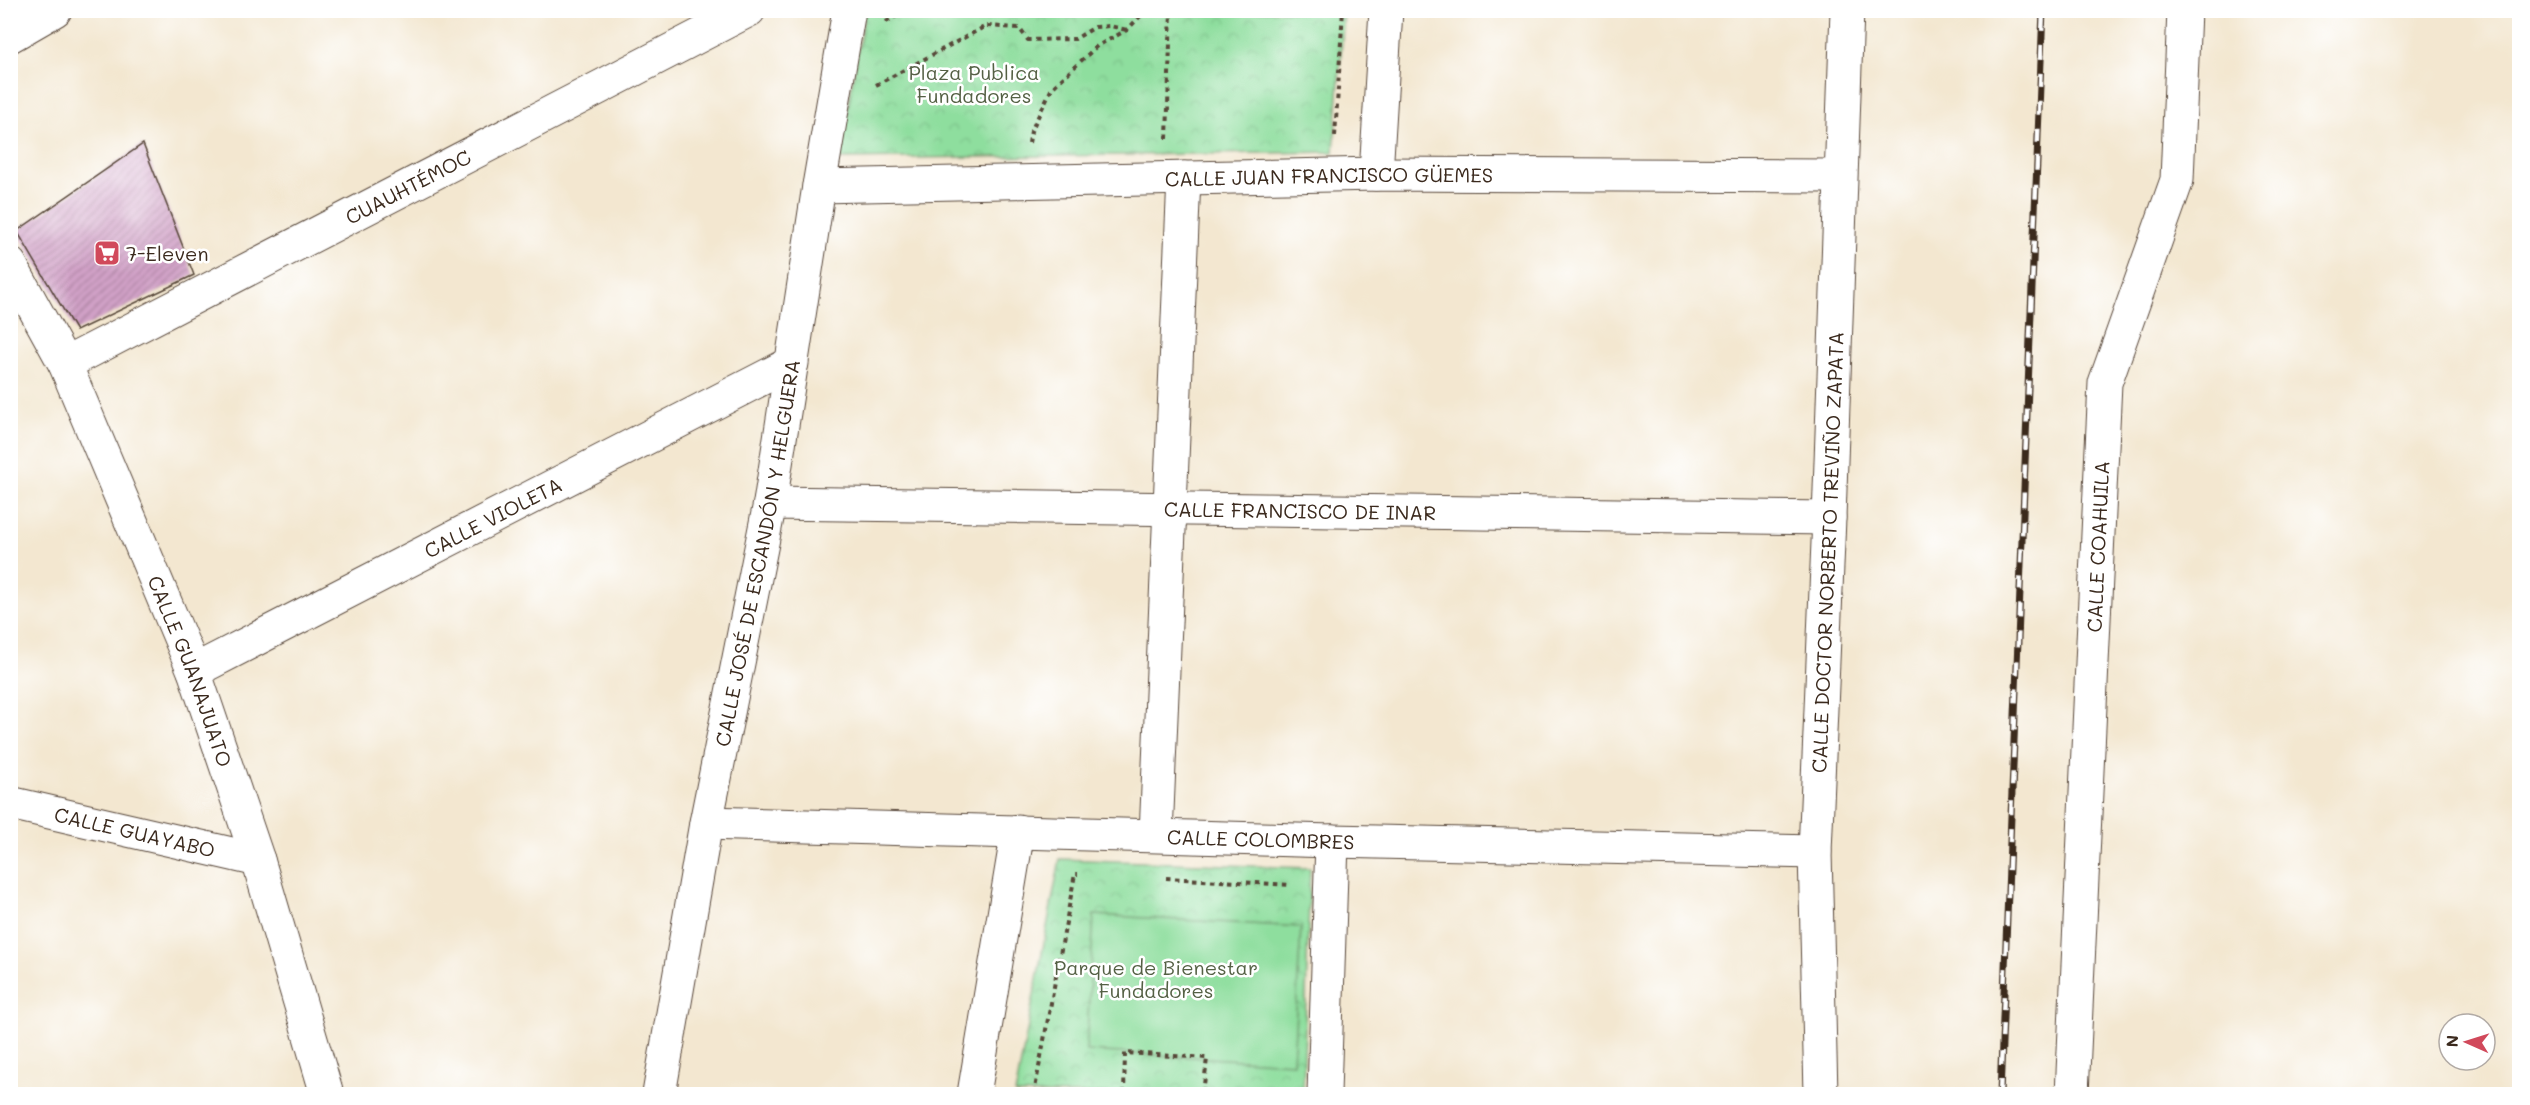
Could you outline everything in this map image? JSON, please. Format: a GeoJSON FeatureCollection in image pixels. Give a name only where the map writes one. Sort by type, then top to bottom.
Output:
{"type":"FeatureCollection","features":[{"type":"Feature","properties":{"kind":"street"},"geometry":{"type":"LineString","coordinates":[[10,36],[55,10]]}},
{"type":"Feature","properties":{"kind":"street","name":"CUAUHTÉMOC"},"geometry":{"type":"LineString","coordinates":[[65,364],[749,10]]}},
{"type":"Feature","properties":{"kind":"street","name":"CALLE JOSÉ DE ESCANDÓN Y HELGUERA"},"geometry":{"type":"LineString","coordinates":[[659,1095],[706,823],[770,503],[849,10]]}},
{"type":"Feature","properties":{"kind":"street"},"geometry":{"type":"LineString","coordinates":[[1376,174],[1386,10]]}},
{"type":"Feature","properties":{"kind":"street","name":"CALLE DOCTOR NORBERTO TREVIÑO ZAPATA"},"geometry":{"type":"LineString","coordinates":[[1821,1095],[1815,852],[1847,10]]}},
{"type":"Feature","properties":{"kind":"street","name":"CALLE COAHUILA"},"geometry":{"type":"LineString","coordinates":[[2072,1095],[2105,383],[2177,180],[2184,10]]}},
{"type":"Feature","properties":{"kind":"street","name":"CALLE JUAN FRANCISCO GÜEMES"},"geometry":{"type":"LineString","coordinates":[[819,186],[1376,174],[1839,176]]}},
{"type":"Feature","properties":{"kind":"street"},"geometry":{"type":"LineString","coordinates":[[1156,835],[1184,178]]}},
{"type":"Feature","properties":{"kind":"street","name":"CALLE GUANAJUATO"},"geometry":{"type":"LineString","coordinates":[[10,264],[65,364],[194,671],[258,860],[327,1095]]}},
{"type":"Feature","properties":{"kind":"street","name":"CALLE VIOLETA"},"geometry":{"type":"LineString","coordinates":[[194,671],[792,363]]}},
{"type":"Feature","properties":{"kind":"street","name":"CALLE FRANCISCO DE INAR"},"geometry":{"type":"LineString","coordinates":[[770,503],[1829,518]]}},
{"type":"Feature","properties":{"kind":"street","name":"CALLE GUAYABO"},"geometry":{"type":"LineString","coordinates":[[11,807],[258,860]]}},
{"type":"Feature","properties":{"kind":"street","name":"CALLE COLOMBRES"},"geometry":{"type":"LineString","coordinates":[[706,823],[1815,852]]}},
{"type":"Feature","properties":{"kind":"street"},"geometry":{"type":"LineString","coordinates":[[974,1095],[1018,831]]}},
{"type":"Feature","properties":{"kind":"street"},"geometry":{"type":"LineString","coordinates":[[1324,1095],[1332,841]]}},
{"type":"Feature","properties":{"kind":"street"},"geometry":{"type":"LineString","coordinates":[[309,1095],[316,1055]]}},
{"type":"Feature","properties":{"kind":"path"},"geometry":{"type":"LineString","coordinates":[[880,25],[907,10]]}},
{"type":"Feature","properties":{"kind":"path"},"geometry":{"type":"LineString","coordinates":[[1029,144],[1031,131],[1052,88],[1097,46],[1127,30],[1146,10]]}},
{"type":"Feature","properties":{"kind":"path"},"geometry":{"type":"LineString","coordinates":[[1166,148],[1172,10]]}},
{"type":"Feature","properties":{"kind":"path"},"geometry":{"type":"LineString","coordinates":[[1335,141],[1343,10]]}},
{"type":"Feature","properties":{"kind":"path"},"geometry":{"type":"LineString","coordinates":[[869,89],[986,26],[1019,28],[1028,39],[1039,40],[1075,39],[1095,27],[1110,26],[1127,30]]}},
{"type":"Feature","properties":{"kind":"path"},"geometry":{"type":"LineString","coordinates":[[1017,144],[1040,144]]}},
{"type":"Feature","properties":{"kind":"path"},"geometry":{"type":"LineString","coordinates":[[1034,1095],[1075,874],[1087,874]]}},
{"type":"Feature","properties":{"kind":"path"},"geometry":{"type":"LineString","coordinates":[[1159,878],[1302,886]]}},
{"type":"Feature","properties":{"kind":"path"},"geometry":{"type":"LineString","coordinates":[[1124,1095],[1125,1053],[1206,1058],[1203,1095]]}},
{"type":"Feature","properties":{"kind":"green space","name":"Plaza Publica Fundadores"},"geometry":{"type":"Polygon","coordinates":[[[865,11],[1344,11],[1334,152],[839,159],[865,11]]]}},
{"type":"Feature","properties":{"kind":"green space","name":"Parque de Bienestar Fundadores"},"geometry":{"type":"Polygon","coordinates":[[[1060,859],[1310,868],[1303,1094],[1015,1094],[1060,859]]]}},
{"type":"Feature","properties":{"kind":"green space"},"geometry":{"type":"Polygon","coordinates":[[[1094,915],[1301,927],[1293,1063],[1086,1051],[1094,915]]]}},
{"type":"Feature","properties":{"kind":"building","name":"7-Eleven"},"geometry":{"type":"Polygon","coordinates":[[[143,144],[194,275],[76,331],[17,231],[143,144]]]}},
{"type":"Feature","properties":{"kind":"railway"},"geometry":{"type":"LineString","coordinates":[[2000,1094],[2043,10]]}},
{"type":"Feature","properties":{"kind":"place","name":"7-Eleven"},"geometry":{"type":"Point","coordinates":[107,253]}}]}
